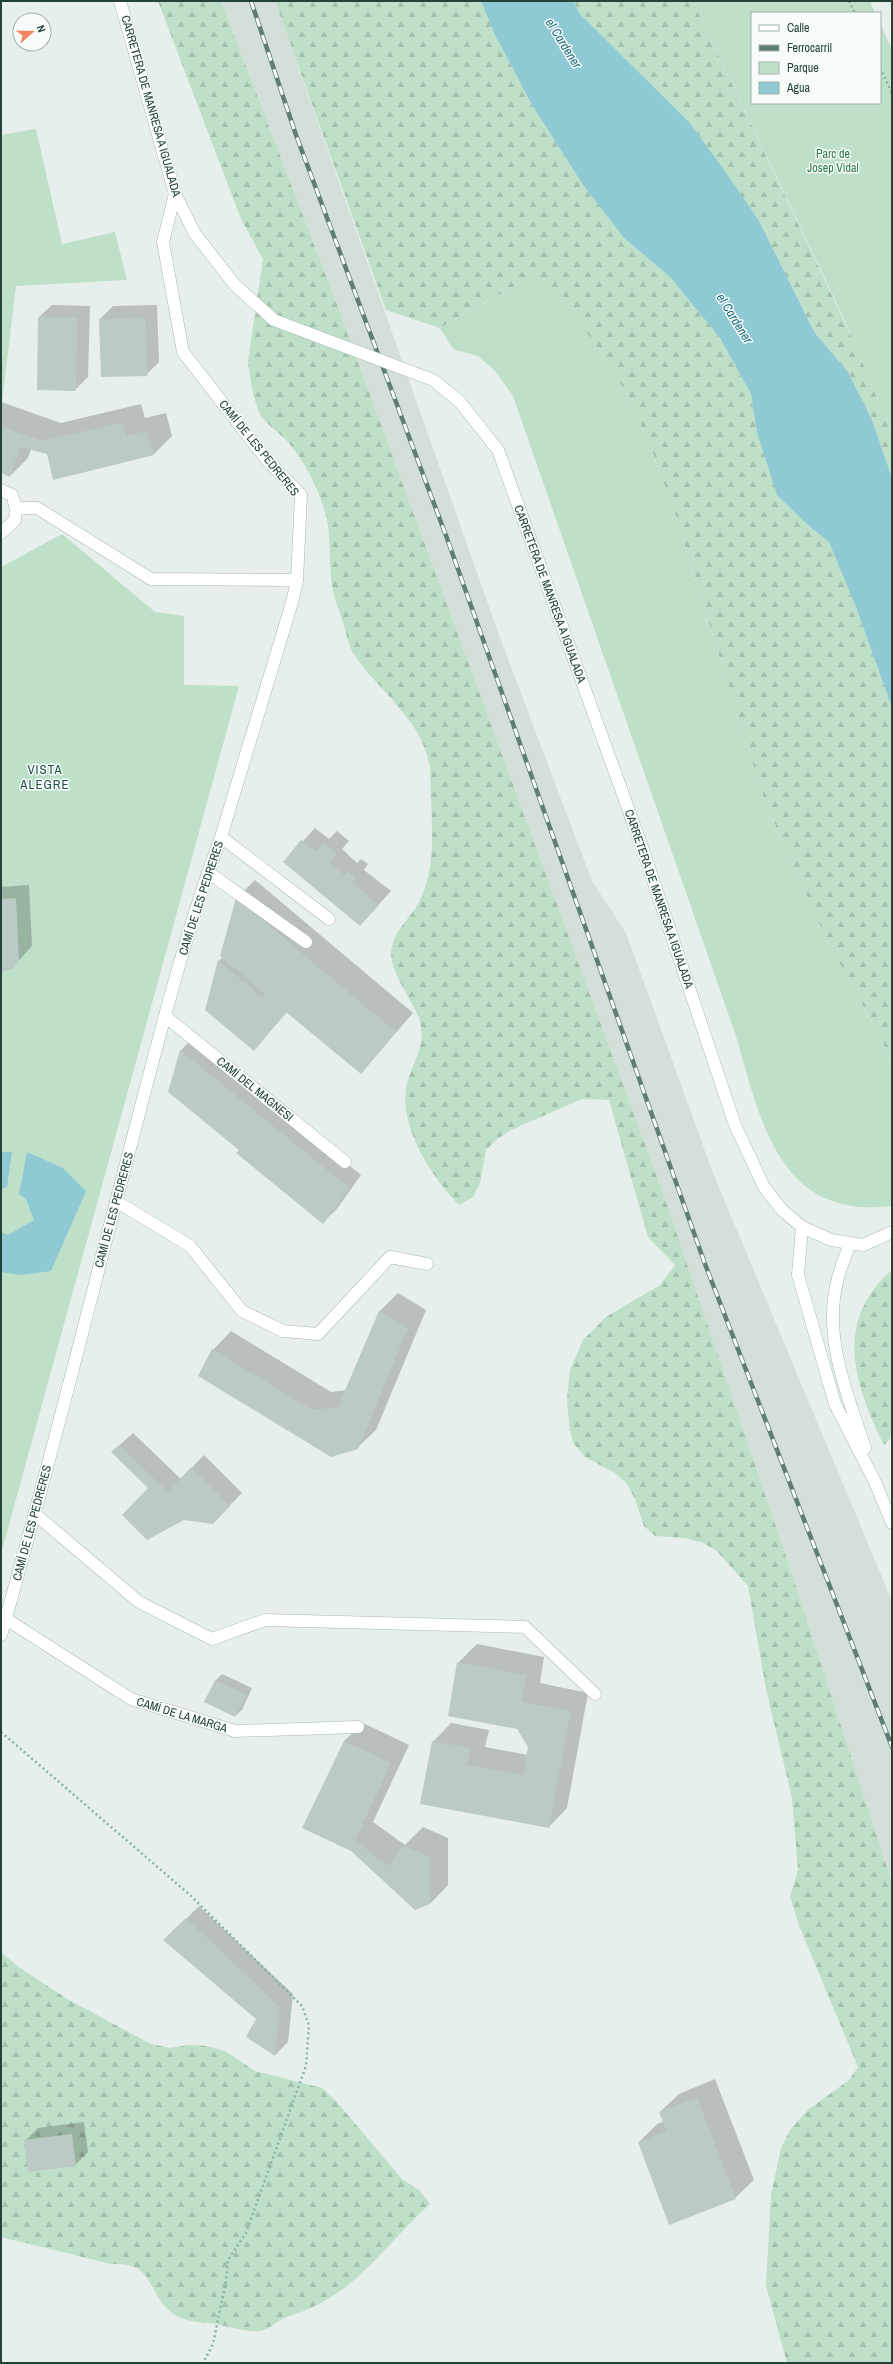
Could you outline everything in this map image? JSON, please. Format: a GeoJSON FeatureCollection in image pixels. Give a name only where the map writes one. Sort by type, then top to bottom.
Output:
{"type":"FeatureCollection","features":[{"type":"Feature","properties":{"kind":"street","name":"CARRETERA DE MANRESA A IGUALADA"},"geometry":{"type":"LineString","coordinates":[[120,1],[175,194],[194,234],[234,285],[274,320],[433,380],[460,402],[498,450],[641,844],[736,1125],[764,1186],[782,1210],[802,1227],[831,1240],[863,1245],[892,1232]]}},
{"type":"Feature","properties":{"kind":"street","name":"CAMÍ DE LES PEDRERES"},"geometry":{"type":"LineString","coordinates":[[1,1635],[35,1514],[165,1016],[208,872],[221,837],[293,599],[297,580],[301,495],[266,459],[183,352],[163,242],[175,194]]}},
{"type":"Feature","properties":{"kind":"street"},"geometry":{"type":"LineString","coordinates":[[1,490],[12,495],[16,508],[15,520],[1,532]]}},
{"type":"Feature","properties":{"kind":"street"},"geometry":{"type":"LineString","coordinates":[[16,508],[37,508],[151,579],[297,580]]}},
{"type":"Feature","properties":{"kind":"street"},"geometry":{"type":"LineString","coordinates":[[221,837],[329,920]]}},
{"type":"Feature","properties":{"kind":"street"},"geometry":{"type":"LineString","coordinates":[[208,872],[306,942]]}},
{"type":"Feature","properties":{"kind":"street","name":"CAMÍ DEL MAGNESI"},"geometry":{"type":"LineString","coordinates":[[165,1016],[345,1162]]}},
{"type":"Feature","properties":{"kind":"street"},"geometry":{"type":"LineString","coordinates":[[116,1201],[190,1246],[242,1311],[283,1331],[318,1334],[390,1257],[427,1264]]}},
{"type":"Feature","properties":{"kind":"street"},"geometry":{"type":"LineString","coordinates":[[802,1227],[798,1275],[835,1404],[875,1482],[892,1523]]}},
{"type":"Feature","properties":{"kind":"street"},"geometry":{"type":"LineString","coordinates":[[850,1243],[838,1278],[834,1301],[835,1350],[875,1482]]}},
{"type":"Feature","properties":{"kind":"street"},"geometry":{"type":"LineString","coordinates":[[35,1514],[139,1602],[212,1639],[265,1620],[525,1628],[595,1694]]}},
{"type":"Feature","properties":{"kind":"street","name":"CAMÍ DE LA MARGA"},"geometry":{"type":"LineString","coordinates":[[6,1619],[131,1700],[235,1731],[358,1727]]}},
{"type":"Feature","properties":{"kind":"path"},"geometry":{"type":"LineString","coordinates":[[849,1],[854,12]]}},
{"type":"Feature","properties":{"kind":"path"},"geometry":{"type":"LineString","coordinates":[[881,70],[892,93]]}},
{"type":"Feature","properties":{"kind":"path"},"geometry":{"type":"LineString","coordinates":[[1,1732],[190,1895],[302,2006],[310,2026],[306,2066],[246,2234],[228,2260],[226,2281],[213,2344],[203,2363]]}},
{"type":"Feature","properties":{"kind":"shaded area"},"geometry":{"type":"Polygon","coordinates":[[[221,1],[275,1],[499,635],[592,881],[626,933],[713,1173],[892,1601],[892,1883],[788,1562],[663,1193],[336,302],[221,1]]]}},
{"type":"Feature","properties":{"kind":"green space"},"geometry":{"type":"Polygon","coordinates":[[[158,1],[221,1],[336,302],[663,1193],[788,1562],[892,1883],[892,2363],[787,2363],[766,2286],[771,2195],[781,2148],[790,2130],[808,2110],[849,2080],[858,2067],[800,1928],[790,1897],[798,1870],[792,1798],[766,1689],[748,1586],[716,1550],[703,1543],[685,1538],[655,1536],[644,1526],[635,1499],[627,1484],[615,1473],[585,1457],[574,1444],[570,1432],[567,1399],[570,1370],[583,1340],[606,1317],[660,1285],[675,1265],[648,1237],[609,1100],[582,1099],[511,1130],[497,1139],[486,1150],[480,1183],[473,1197],[459,1205],[437,1179],[427,1164],[411,1130],[405,1096],[408,1080],[422,1038],[417,1013],[396,974],[391,955],[394,939],[419,902],[431,863],[432,836],[430,768],[426,751],[410,721],[363,667],[351,649],[333,588],[330,570],[328,523],[320,496],[295,450],[261,416],[256,403],[248,361],[263,259],[241,219],[158,1]]]}},
{"type":"Feature","properties":{"kind":"green space"},"geometry":{"type":"Polygon","coordinates":[[[275,1],[481,1],[495,35],[532,105],[583,185],[624,238],[670,277],[720,338],[751,394],[757,432],[809,526],[829,541],[856,607],[892,708],[892,1068],[883,1042],[825,937],[764,800],[674,511],[650,445],[625,391],[531,277],[440,328],[386,310],[275,1]]]}},
{"type":"Feature","properties":{"kind":"green space"},"geometry":{"type":"Polygon","coordinates":[[[574,1],[693,1],[855,344],[892,434],[892,478],[872,420],[848,372],[815,333],[758,219],[689,122],[579,13],[574,1]]]}},
{"type":"Feature","properties":{"kind":"green space","name":"Parc de Josep Vidal"},"geometry":{"type":"Polygon","coordinates":[[[693,1],[870,1],[875,12],[751,12],[751,104],[881,104],[881,25],[892,49],[892,434],[846,323],[693,1]]]}},
{"type":"Feature","properties":{"kind":"green space"},"geometry":{"type":"Polygon","coordinates":[[[36,129],[62,244],[115,232],[127,280],[16,286],[2,402],[1,135],[36,129]]]}},
{"type":"Feature","properties":{"kind":"green space"},"geometry":{"type":"Polygon","coordinates":[[[531,277],[584,328],[625,391],[650,445],[674,511],[764,800],[825,937],[883,1042],[892,1068],[892,1206],[854,1206],[823,1197],[800,1181],[781,1158],[767,1131],[755,1101],[736,1036],[513,396],[496,372],[478,356],[453,349],[440,328],[531,277]]]}},
{"type":"Feature","properties":{"kind":"green space"},"geometry":{"type":"Polygon","coordinates":[[[62,534],[155,612],[184,616],[184,685],[239,686],[1,1554],[1,567],[62,534]]]}},
{"type":"Feature","properties":{"kind":"green space"},"geometry":{"type":"Polygon","coordinates":[[[892,1270],[892,1437],[884,1445],[864,1399],[858,1376],[855,1354],[856,1332],[862,1310],[873,1290],[892,1270]]]}},
{"type":"Feature","properties":{"kind":"green space"},"geometry":{"type":"Polygon","coordinates":[[[1,1952],[20,1968],[69,2000],[151,2044],[170,2048],[189,2045],[207,2046],[225,2051],[255,2071],[322,2088],[336,2101],[402,2179],[419,2190],[430,2204],[368,2268],[341,2291],[316,2305],[284,2318],[266,2329],[256,2331],[193,2321],[176,2316],[163,2304],[143,2273],[136,2268],[125,2265],[111,2264],[1,2237],[1,1952]]]}},
{"type":"Feature","properties":{"kind":"water","name":"el Cardener"},"geometry":{"type":"Polygon","coordinates":[[[481,1],[574,1],[579,13],[689,122],[758,219],[815,333],[848,372],[872,420],[892,478],[892,708],[856,607],[829,542],[809,526],[777,495],[757,432],[751,394],[720,338],[670,277],[624,238],[583,185],[532,105],[495,35],[481,1]]]}},
{"type":"Feature","properties":{"kind":"water"},"geometry":{"type":"Polygon","coordinates":[[[1,1152],[12,1152],[7,1187],[1,1189],[1,1152]]]}},
{"type":"Feature","properties":{"kind":"water"},"geometry":{"type":"Polygon","coordinates":[[[27,1152],[63,1168],[86,1191],[51,1271],[21,1275],[1,1272],[1,1232],[8,1235],[34,1220],[26,1199],[19,1194],[27,1152]]]}},
{"type":"Feature","properties":{"kind":"building"},"geometry":{"type":"Polygon","coordinates":[[[38,317],[77,318],[76,391],[37,390],[38,317]]]}},
{"type":"Feature","properties":{"kind":"building"},"geometry":{"type":"Polygon","coordinates":[[[145,318],[147,376],[101,377],[99,319],[145,318]]]}},
{"type":"Feature","properties":{"kind":"building"},"geometry":{"type":"Polygon","coordinates":[[[123,422],[126,436],[147,431],[154,455],[53,480],[47,454],[20,447],[10,477],[1,473],[1,427],[42,441],[123,422]]]}},
{"type":"Feature","properties":{"kind":"building"},"geometry":{"type":"Polygon","coordinates":[[[301,840],[316,852],[323,843],[337,854],[330,863],[344,875],[347,871],[356,878],[352,883],[379,905],[360,926],[283,862],[301,840]]]}},
{"type":"Feature","properties":{"kind":"building"},"geometry":{"type":"Polygon","coordinates":[[[16,898],[19,960],[13,969],[2,972],[1,899],[16,898]]]}},
{"type":"Feature","properties":{"kind":"building"},"geometry":{"type":"Polygon","coordinates":[[[236,898],[396,1032],[361,1074],[286,1012],[254,1051],[205,1010],[218,960],[262,997],[265,994],[220,956],[236,898]]]}},
{"type":"Feature","properties":{"kind":"building"},"geometry":{"type":"Polygon","coordinates":[[[180,1050],[349,1188],[323,1224],[236,1153],[239,1150],[168,1092],[180,1050]]]}},
{"type":"Feature","properties":{"kind":"building"},"geometry":{"type":"Polygon","coordinates":[[[379,1311],[408,1328],[358,1449],[331,1457],[198,1376],[212,1349],[312,1410],[338,1407],[379,1311]]]}},
{"type":"Feature","properties":{"kind":"building"},"geometry":{"type":"Polygon","coordinates":[[[119,1445],[168,1492],[191,1467],[230,1506],[213,1524],[184,1520],[147,1540],[122,1515],[148,1488],[111,1452],[119,1445]]]}},
{"type":"Feature","properties":{"kind":"building"},"geometry":{"type":"Polygon","coordinates":[[[457,1662],[526,1675],[522,1702],[571,1711],[549,1828],[420,1804],[432,1741],[471,1748],[467,1765],[523,1775],[528,1747],[517,1729],[448,1716],[457,1662]]]}},
{"type":"Feature","properties":{"kind":"building"},"geometry":{"type":"Polygon","coordinates":[[[215,1680],[247,1695],[235,1717],[204,1702],[215,1680]]]}},
{"type":"Feature","properties":{"kind":"building"},"geometry":{"type":"Polygon","coordinates":[[[344,1741],[391,1763],[355,1841],[390,1866],[403,1845],[430,1857],[430,1904],[415,1910],[351,1851],[302,1828],[344,1741]]]}},
{"type":"Feature","properties":{"kind":"building"},"geometry":{"type":"Polygon","coordinates":[[[186,1918],[280,2007],[275,2056],[246,2037],[256,2019],[163,1940],[186,1918]]]}},
{"type":"Feature","properties":{"kind":"building"},"geometry":{"type":"Polygon","coordinates":[[[697,2097],[736,2199],[669,2225],[638,2142],[667,2131],[659,2112],[697,2097]]]}},
{"type":"Feature","properties":{"kind":"building"},"geometry":{"type":"Polygon","coordinates":[[[72,2134],[76,2166],[28,2172],[24,2140],[72,2134]]]}},
{"type":"Feature","properties":{"kind":"railway"},"geometry":{"type":"LineString","coordinates":[[251,1],[296,135],[448,541],[705,1264],[892,1747]]}},
{"type":"Feature","properties":{"kind":"district","name":"VISTA ALEGRE"},"geometry":{"type":"Point","coordinates":[45,776]}}]}
